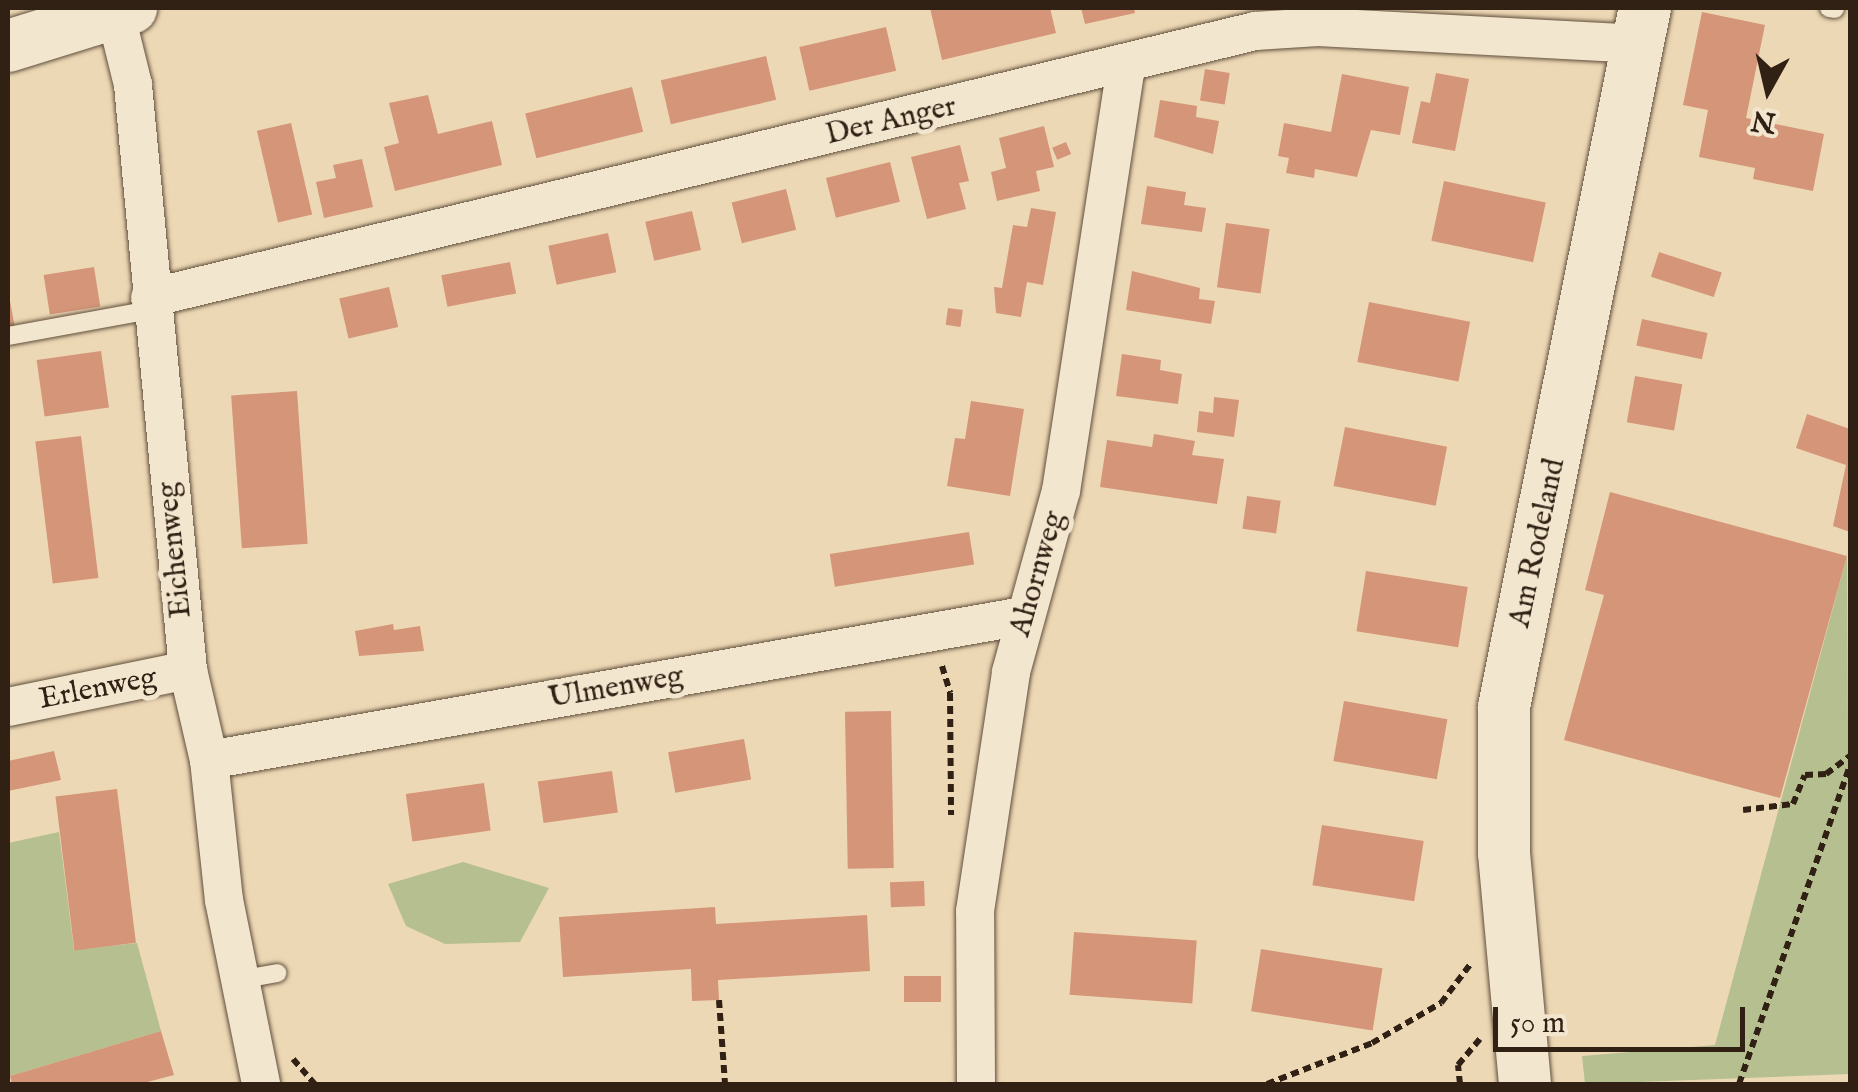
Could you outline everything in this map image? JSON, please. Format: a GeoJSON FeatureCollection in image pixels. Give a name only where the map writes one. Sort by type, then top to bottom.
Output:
{"type":"FeatureCollection","features":[{"type":"Feature","properties":{"kind":"street"},"geometry":{"type":"LineString","coordinates":[[8,46],[123,10]]}},
{"type":"Feature","properties":{"kind":"street","name":"Eichenweg"},"geometry":{"type":"LineString","coordinates":[[123,10],[134,85],[150,304],[188,670],[209,760],[238,980],[261,1084]]}},
{"type":"Feature","properties":{"kind":"street","name":"Der Anger"},"geometry":{"type":"LineString","coordinates":[[150,304],[1255,31],[1318,27],[1643,26]]}},
{"type":"Feature","properties":{"kind":"street","name":"Am Rodeland"},"geometry":{"type":"LineString","coordinates":[[1519,1084],[1504,853],[1504,708],[1643,26]]}},
{"type":"Feature","properties":{"kind":"street","name":"Ahornweg"},"geometry":{"type":"LineString","coordinates":[[976,1084],[974,911],[1023,616],[1061,491],[1126,64]]}},
{"type":"Feature","properties":{"kind":"street","name":"Ulmenweg"},"geometry":{"type":"LineString","coordinates":[[209,760],[1023,616]]}},
{"type":"Feature","properties":{"kind":"street","name":"Erlenweg"},"geometry":{"type":"LineString","coordinates":[[8,707],[188,670]]}},
{"type":"Feature","properties":{"kind":"lane"},"geometry":{"type":"LineString","coordinates":[[8,336],[150,304]]}},
{"type":"Feature","properties":{"kind":"lane"},"geometry":{"type":"LineString","coordinates":[[238,980],[278,973]]}},
{"type":"Feature","properties":{"kind":"path"},"geometry":{"type":"LineString","coordinates":[[927,659],[946,668],[952,825]]}},
{"type":"Feature","properties":{"kind":"path"},"geometry":{"type":"LineString","coordinates":[[1744,810],[1793,804],[1805,775],[1826,774],[1850,756]]}},
{"type":"Feature","properties":{"kind":"path"},"geometry":{"type":"LineString","coordinates":[[1739,1084],[1850,766]]}},
{"type":"Feature","properties":{"kind":"path"},"geometry":{"type":"LineString","coordinates":[[1267,1084],[1372,1043],[1440,1003],[1474,959]]}},
{"type":"Feature","properties":{"kind":"path"},"geometry":{"type":"LineString","coordinates":[[719,1000],[725,1084]]}},
{"type":"Feature","properties":{"kind":"green space"},"geometry":{"type":"Polygon","coordinates":[[[1847,556],[1850,1074],[1585,1084],[1582,1056],[1715,1045],[1847,556]]]}},
{"type":"Feature","properties":{"kind":"green space"},"geometry":{"type":"Polygon","coordinates":[[[59,832],[74,950],[137,943],[161,1031],[10,1076],[8,843],[59,832]]]}},
{"type":"Feature","properties":{"kind":"green space"},"geometry":{"type":"Polygon","coordinates":[[[463,862],[549,888],[520,942],[445,944],[406,926],[388,884],[463,862]]]}},
{"type":"Feature","properties":{"kind":"building"},"geometry":{"type":"Polygon","coordinates":[[[930,8],[1050,8],[1056,33],[942,60],[930,8]]]}},
{"type":"Feature","properties":{"kind":"building"},"geometry":{"type":"Polygon","coordinates":[[[1081,8],[1134,8],[1135,13],[1085,24],[1081,8]]]}},
{"type":"Feature","properties":{"kind":"building"},"geometry":{"type":"Polygon","coordinates":[[[1702,12],[1765,25],[1746,118],[1824,134],[1813,191],[1753,179],[1755,168],[1699,157],[1708,110],[1683,105],[1702,12]]]}},
{"type":"Feature","properties":{"kind":"building"},"geometry":{"type":"Polygon","coordinates":[[[886,27],[896,71],[809,91],[799,47],[886,27]]]}},
{"type":"Feature","properties":{"kind":"building"},"geometry":{"type":"Polygon","coordinates":[[[766,56],[776,100],[671,124],[661,80],[766,56]]]}},
{"type":"Feature","properties":{"kind":"building"},"geometry":{"type":"Polygon","coordinates":[[[1205,69],[1230,73],[1225,105],[1200,101],[1205,69]]]}},
{"type":"Feature","properties":{"kind":"building"},"geometry":{"type":"Polygon","coordinates":[[[1436,73],[1469,79],[1455,151],[1412,143],[1421,101],[1430,103],[1436,73]]]}},
{"type":"Feature","properties":{"kind":"building"},"geometry":{"type":"Polygon","coordinates":[[[1342,74],[1409,87],[1400,135],[1371,130],[1357,177],[1315,169],[1314,178],[1286,173],[1289,158],[1278,156],[1284,123],[1331,132],[1342,74]]]}},
{"type":"Feature","properties":{"kind":"building"},"geometry":{"type":"Polygon","coordinates":[[[632,87],[643,132],[536,158],[525,114],[632,87]]]}},
{"type":"Feature","properties":{"kind":"building"},"geometry":{"type":"Polygon","coordinates":[[[428,95],[438,134],[492,121],[502,165],[395,191],[384,147],[399,143],[389,103],[428,95]]]}},
{"type":"Feature","properties":{"kind":"building"},"geometry":{"type":"Polygon","coordinates":[[[1160,100],[1197,106],[1196,117],[1219,121],[1213,154],[1154,137],[1160,100]]]}},
{"type":"Feature","properties":{"kind":"building"},"geometry":{"type":"Polygon","coordinates":[[[291,123],[312,215],[278,222],[257,131],[291,123]]]}},
{"type":"Feature","properties":{"kind":"building"},"geometry":{"type":"Polygon","coordinates":[[[1044,126],[1054,167],[1036,171],[1040,191],[997,201],[991,172],[1006,168],[999,138],[1044,126]]]}},
{"type":"Feature","properties":{"kind":"building"},"geometry":{"type":"Polygon","coordinates":[[[1066,142],[1071,154],[1057,160],[1052,148],[1066,142]]]}},
{"type":"Feature","properties":{"kind":"building"},"geometry":{"type":"Polygon","coordinates":[[[960,145],[969,181],[959,183],[966,209],[927,219],[911,157],[960,145]]]}},
{"type":"Feature","properties":{"kind":"building"},"geometry":{"type":"Polygon","coordinates":[[[362,159],[373,207],[324,218],[316,182],[336,178],[333,165],[362,159]]]}},
{"type":"Feature","properties":{"kind":"building"},"geometry":{"type":"Polygon","coordinates":[[[890,162],[900,202],[836,218],[826,178],[890,162]]]}},
{"type":"Feature","properties":{"kind":"building"},"geometry":{"type":"Polygon","coordinates":[[[1444,181],[1546,203],[1533,262],[1431,241],[1444,181]]]}},
{"type":"Feature","properties":{"kind":"building"},"geometry":{"type":"Polygon","coordinates":[[[1147,186],[1186,192],[1184,205],[1206,208],[1202,232],[1141,224],[1147,186]]]}},
{"type":"Feature","properties":{"kind":"building"},"geometry":{"type":"Polygon","coordinates":[[[786,189],[796,230],[742,243],[732,203],[786,189]]]}},
{"type":"Feature","properties":{"kind":"building"},"geometry":{"type":"Polygon","coordinates":[[[1031,208],[1056,212],[1043,285],[1027,282],[1021,317],[996,313],[994,287],[1002,288],[1013,225],[1027,227],[1031,208]]]}},
{"type":"Feature","properties":{"kind":"building"},"geometry":{"type":"Polygon","coordinates":[[[692,211],[701,250],[654,261],[645,222],[692,211]]]}},
{"type":"Feature","properties":{"kind":"building"},"geometry":{"type":"Polygon","coordinates":[[[1226,223],[1270,229],[1261,293],[1217,287],[1226,223]]]}},
{"type":"Feature","properties":{"kind":"building"},"geometry":{"type":"Polygon","coordinates":[[[608,233],[616,272],[557,285],[548,246],[608,233]]]}},
{"type":"Feature","properties":{"kind":"building"},"geometry":{"type":"Polygon","coordinates":[[[1659,252],[1722,272],[1714,297],[1651,277],[1659,252]]]}},
{"type":"Feature","properties":{"kind":"building"},"geometry":{"type":"Polygon","coordinates":[[[510,262],[516,293],[447,307],[441,275],[510,262]]]}},
{"type":"Feature","properties":{"kind":"building"},"geometry":{"type":"Polygon","coordinates":[[[94,267],[100,307],[50,314],[44,275],[94,267]]]}},
{"type":"Feature","properties":{"kind":"building"},"geometry":{"type":"Polygon","coordinates":[[[1132,271],[1200,288],[1199,299],[1215,301],[1211,324],[1126,310],[1132,271]]]}},
{"type":"Feature","properties":{"kind":"building"},"geometry":{"type":"Polygon","coordinates":[[[389,287],[398,327],[349,338],[339,298],[389,287]]]}},
{"type":"Feature","properties":{"kind":"building"},"geometry":{"type":"Polygon","coordinates":[[[8,290],[15,328],[8,329],[8,290]]]}},
{"type":"Feature","properties":{"kind":"building"},"geometry":{"type":"Polygon","coordinates":[[[1369,302],[1470,322],[1458,382],[1357,362],[1369,302]]]}},
{"type":"Feature","properties":{"kind":"building"},"geometry":{"type":"Polygon","coordinates":[[[948,308],[963,310],[960,327],[946,325],[948,308]]]}},
{"type":"Feature","properties":{"kind":"building"},"geometry":{"type":"Polygon","coordinates":[[[1642,319],[1708,333],[1702,359],[1636,345],[1642,319]]]}},
{"type":"Feature","properties":{"kind":"building"},"geometry":{"type":"Polygon","coordinates":[[[101,351],[109,407],[45,416],[37,360],[101,351]]]}},
{"type":"Feature","properties":{"kind":"building"},"geometry":{"type":"Polygon","coordinates":[[[1122,354],[1161,360],[1160,370],[1182,374],[1178,404],[1116,396],[1122,354]]]}},
{"type":"Feature","properties":{"kind":"building"},"geometry":{"type":"Polygon","coordinates":[[[1635,376],[1682,384],[1674,431],[1627,422],[1635,376]]]}},
{"type":"Feature","properties":{"kind":"building"},"geometry":{"type":"Polygon","coordinates":[[[297,391],[308,544],[242,548],[231,396],[297,391]]]}},
{"type":"Feature","properties":{"kind":"building"},"geometry":{"type":"Polygon","coordinates":[[[1214,397],[1239,400],[1234,437],[1197,432],[1199,411],[1213,413],[1214,397]]]}},
{"type":"Feature","properties":{"kind":"building"},"geometry":{"type":"Polygon","coordinates":[[[971,401],[1024,409],[1010,496],[947,486],[955,438],[965,439],[971,401]]]}},
{"type":"Feature","properties":{"kind":"building"},"geometry":{"type":"Polygon","coordinates":[[[1807,414],[1850,429],[1850,532],[1833,526],[1846,465],[1796,448],[1807,414]]]}},
{"type":"Feature","properties":{"kind":"building"},"geometry":{"type":"Polygon","coordinates":[[[1345,427],[1447,447],[1436,506],[1334,486],[1345,427]]]}},
{"type":"Feature","properties":{"kind":"building"},"geometry":{"type":"Polygon","coordinates":[[[1154,434],[1195,441],[1192,455],[1224,459],[1217,504],[1100,487],[1107,440],[1152,447],[1154,434]]]}},
{"type":"Feature","properties":{"kind":"building"},"geometry":{"type":"Polygon","coordinates":[[[81,436],[98,578],[53,584],[35,442],[81,436]]]}},
{"type":"Feature","properties":{"kind":"building"},"geometry":{"type":"Polygon","coordinates":[[[1610,492],[1847,556],[1780,798],[1564,740],[1604,595],[1585,590],[1610,492]]]}},
{"type":"Feature","properties":{"kind":"building"},"geometry":{"type":"Polygon","coordinates":[[[1247,496],[1281,501],[1276,533],[1242,529],[1247,496]]]}},
{"type":"Feature","properties":{"kind":"building"},"geometry":{"type":"Polygon","coordinates":[[[969,532],[974,565],[835,587],[830,554],[969,532]]]}},
{"type":"Feature","properties":{"kind":"building"},"geometry":{"type":"Polygon","coordinates":[[[1366,571],[1468,587],[1458,647],[1356,631],[1366,571]]]}},
{"type":"Feature","properties":{"kind":"building"},"geometry":{"type":"Polygon","coordinates":[[[393,624],[394,630],[420,626],[424,651],[359,656],[355,631],[393,624]]]}},
{"type":"Feature","properties":{"kind":"building"},"geometry":{"type":"Polygon","coordinates":[[[1344,701],[1447,719],[1437,779],[1333,761],[1344,701]]]}},
{"type":"Feature","properties":{"kind":"building"},"geometry":{"type":"Polygon","coordinates":[[[891,711],[894,868],[848,869],[845,712],[891,711]]]}},
{"type":"Feature","properties":{"kind":"building"},"geometry":{"type":"Polygon","coordinates":[[[744,739],[751,779],[675,793],[668,752],[744,739]]]}},
{"type":"Feature","properties":{"kind":"building"},"geometry":{"type":"Polygon","coordinates":[[[54,751],[61,780],[8,791],[8,761],[54,751]]]}},
{"type":"Feature","properties":{"kind":"building"},"geometry":{"type":"Polygon","coordinates":[[[612,771],[618,813],[544,823],[538,781],[612,771]]]}},
{"type":"Feature","properties":{"kind":"building"},"geometry":{"type":"Polygon","coordinates":[[[484,783],[491,831],[412,842],[406,794],[484,783]]]}},
{"type":"Feature","properties":{"kind":"building"},"geometry":{"type":"Polygon","coordinates":[[[117,789],[136,943],[74,950],[55,797],[117,789]]]}},
{"type":"Feature","properties":{"kind":"building"},"geometry":{"type":"Polygon","coordinates":[[[1322,825],[1424,841],[1414,901],[1312,885],[1322,825]]]}},
{"type":"Feature","properties":{"kind":"building"},"geometry":{"type":"Polygon","coordinates":[[[924,881],[925,906],[891,907],[890,882],[924,881]]]}},
{"type":"Feature","properties":{"kind":"building"},"geometry":{"type":"Polygon","coordinates":[[[715,907],[716,924],[867,915],[870,971],[718,980],[719,1000],[692,1001],[691,969],[563,977],[559,917],[715,907]]]}},
{"type":"Feature","properties":{"kind":"building"},"geometry":{"type":"Polygon","coordinates":[[[1074,932],[1197,941],[1192,1003],[1070,995],[1074,932]]]}},
{"type":"Feature","properties":{"kind":"building"},"geometry":{"type":"Polygon","coordinates":[[[1261,949],[1382,968],[1373,1030],[1251,1011],[1261,949]]]}},
{"type":"Feature","properties":{"kind":"building"},"geometry":{"type":"Polygon","coordinates":[[[904,976],[941,976],[941,1002],[904,1002],[904,976]]]}},
{"type":"Feature","properties":{"kind":"building"},"geometry":{"type":"Polygon","coordinates":[[[161,1031],[174,1075],[140,1084],[12,1084],[10,1076],[161,1031]]]}}]}
